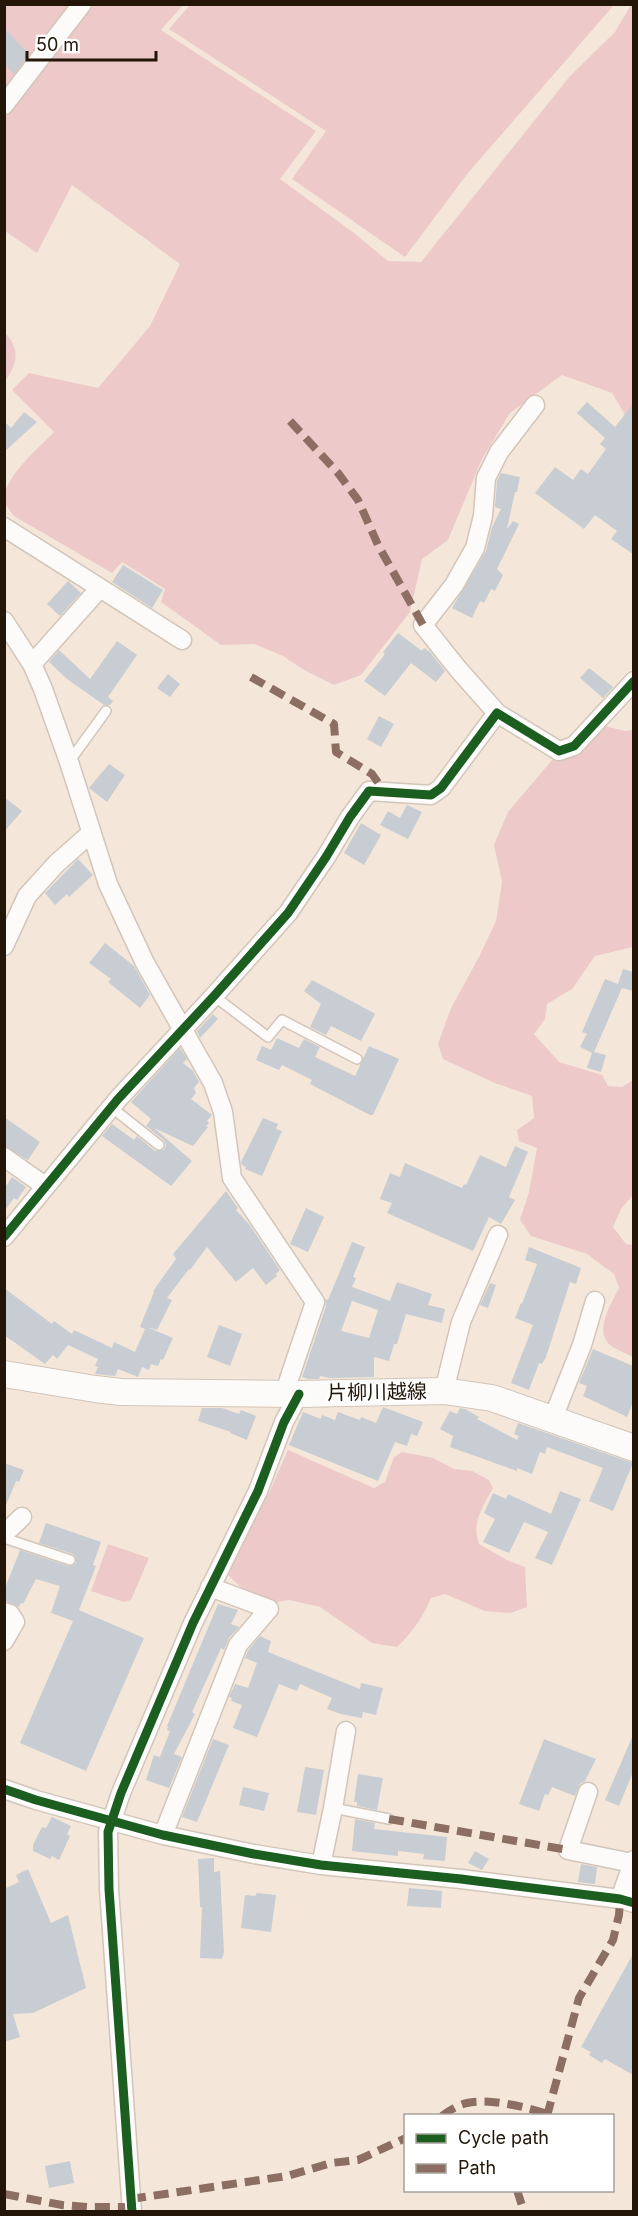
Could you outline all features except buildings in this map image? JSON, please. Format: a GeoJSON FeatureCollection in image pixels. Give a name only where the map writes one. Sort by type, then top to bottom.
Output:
{"type":"FeatureCollection","features":[{"type":"Feature","properties":{"kind":"main road","name":"片柳川越線"},"geometry":{"type":"LineString","coordinates":[[4,1374],[121,1392],[235,1391],[291,1394],[444,1391],[492,1398],[633,1448]]}},
{"type":"Feature","properties":{"kind":"street"},"geometry":{"type":"LineString","coordinates":[[4,105],[82,4]]}},
{"type":"Feature","properties":{"kind":"street"},"geometry":{"type":"LineString","coordinates":[[535,405],[499,452],[486,478],[483,516],[475,548],[454,585],[423,625],[458,669],[497,712],[559,751],[574,746],[633,681]]}},
{"type":"Feature","properties":{"kind":"street"},"geometry":{"type":"LineString","coordinates":[[4,527],[182,640]]}},
{"type":"Feature","properties":{"kind":"street"},"geometry":{"type":"LineString","coordinates":[[32,664],[100,588]]}},
{"type":"Feature","properties":{"kind":"street"},"geometry":{"type":"LineString","coordinates":[[4,621],[32,664],[69,762],[108,884],[145,963],[213,1083],[223,1112],[232,1178],[315,1302],[284,1422],[258,1491],[210,1587],[134,1761],[108,1832],[109,1888],[132,2211]]}},
{"type":"Feature","properties":{"kind":"street"},"geometry":{"type":"LineString","coordinates":[[6,1231],[111,1107],[288,913],[369,791],[431,795],[441,788],[497,712]]}},
{"type":"Feature","properties":{"kind":"street"},"geometry":{"type":"LineString","coordinates":[[4,946],[27,896],[57,863],[91,834]]}},
{"type":"Feature","properties":{"kind":"street"},"geometry":{"type":"LineString","coordinates":[[4,1157],[45,1186]]}},
{"type":"Feature","properties":{"kind":"street"},"geometry":{"type":"LineString","coordinates":[[444,1391],[461,1322],[498,1235]]}},
{"type":"Feature","properties":{"kind":"street"},"geometry":{"type":"LineString","coordinates":[[553,1418],[582,1345],[595,1301]]}},
{"type":"Feature","properties":{"kind":"street"},"geometry":{"type":"LineString","coordinates":[[4,1536],[22,1517]]}},
{"type":"Feature","properties":{"kind":"street"},"geometry":{"type":"LineString","coordinates":[[164,1835],[238,1645],[269,1609],[210,1587]]}},
{"type":"Feature","properties":{"kind":"street"},"geometry":{"type":"LineString","coordinates":[[4,1612],[10,1614],[15,1622],[4,1641]]}},
{"type":"Feature","properties":{"kind":"street"},"geometry":{"type":"LineString","coordinates":[[321,1865],[345,1731]]}},
{"type":"Feature","properties":{"kind":"street"},"geometry":{"type":"LineString","coordinates":[[4,1789],[164,1835],[321,1865],[461,1879],[626,1901],[633,1862],[568,1850],[588,1792]]}},
{"type":"Feature","properties":{"kind":"lane"},"geometry":{"type":"LineString","coordinates":[[69,762],[106,711]]}},
{"type":"Feature","properties":{"kind":"lane"},"geometry":{"type":"LineString","coordinates":[[214,996],[268,1037],[282,1020],[357,1059]]}},
{"type":"Feature","properties":{"kind":"lane"},"geometry":{"type":"LineString","coordinates":[[111,1107],[159,1145]]}},
{"type":"Feature","properties":{"kind":"lane"},"geometry":{"type":"LineString","coordinates":[[4,1536],[70,1560]]}},
{"type":"Feature","properties":{"kind":"lane"},"geometry":{"type":"LineString","coordinates":[[333,1808],[389,1819]]}},
{"type":"Feature","properties":{"kind":"shaded area"},"geometry":{"type":"Polygon","coordinates":[[[5,5],[183,5],[161,30],[316,131],[280,179],[388,261],[421,262],[570,76],[615,32],[633,5],[633,428],[612,393],[562,375],[510,413],[482,459],[448,540],[422,559],[410,612],[361,675],[334,685],[283,656],[254,644],[221,645],[161,602],[165,589],[122,562],[112,573],[14,516],[7,506],[5,500],[9,482],[23,463],[54,432],[12,390],[29,373],[98,388],[150,326],[180,264],[72,185],[37,253],[5,231],[5,5]]]}},
{"type":"Feature","properties":{"kind":"shaded area"},"geometry":{"type":"Polygon","coordinates":[[[190,5],[614,5],[468,173],[405,257],[292,179],[326,131],[169,29],[190,5]]]}},
{"type":"Feature","properties":{"kind":"shaded area"},"geometry":{"type":"Polygon","coordinates":[[[5,333],[13,345],[16,357],[5,381],[5,333]]]}},
{"type":"Feature","properties":{"kind":"shaded area"},"geometry":{"type":"Polygon","coordinates":[[[601,725],[625,731],[633,730],[633,947],[595,956],[572,989],[547,1004],[545,1019],[534,1034],[559,1062],[602,1075],[608,1086],[622,1087],[633,1080],[633,1195],[621,1209],[613,1227],[626,1244],[633,1245],[633,1357],[613,1347],[604,1337],[606,1315],[619,1288],[614,1274],[587,1254],[531,1236],[520,1220],[529,1192],[537,1148],[519,1141],[517,1130],[534,1118],[532,1096],[495,1083],[443,1059],[438,1044],[451,1008],[496,921],[502,882],[494,845],[508,812],[552,760],[581,748],[601,725]]]}},
{"type":"Feature","properties":{"kind":"shaded area"},"geometry":{"type":"Polygon","coordinates":[[[288,1450],[374,1488],[385,1482],[394,1457],[402,1452],[433,1458],[454,1469],[472,1471],[489,1480],[493,1488],[477,1522],[479,1544],[525,1567],[527,1607],[511,1613],[485,1611],[445,1594],[431,1598],[417,1624],[397,1647],[372,1643],[320,1607],[290,1600],[270,1603],[244,1590],[227,1574],[242,1539],[269,1493],[288,1450]]]}},
{"type":"Feature","properties":{"kind":"shaded area"},"geometry":{"type":"Polygon","coordinates":[[[108,1544],[149,1558],[131,1600],[124,1602],[91,1591],[108,1544]]]}},
{"type":"Feature","properties":{"kind":"marked path"},"geometry":{"type":"LineString","coordinates":[[290,421],[338,473],[358,500],[378,545],[423,625]]}},
{"type":"Feature","properties":{"kind":"marked path"},"geometry":{"type":"LineString","coordinates":[[251,677],[334,724],[336,752],[372,774],[384,791]]}},
{"type":"Feature","properties":{"kind":"marked path"},"geometry":{"type":"LineString","coordinates":[[389,1819],[568,1850]]}},
{"type":"Feature","properties":{"kind":"marked path"},"geometry":{"type":"LineString","coordinates":[[548,2114],[579,1998],[613,1940],[620,1899]]}},
{"type":"Feature","properties":{"kind":"marked path"},"geometry":{"type":"LineString","coordinates":[[445,2114],[460,2105],[475,2102],[507,2104],[547,2114]]}},
{"type":"Feature","properties":{"kind":"marked path"},"geometry":{"type":"LineString","coordinates":[[131,2199],[287,2176],[331,2163],[358,2160],[404,2139]]}},
{"type":"Feature","properties":{"kind":"marked path"},"geometry":{"type":"LineString","coordinates":[[518,2192],[524,2212]]}},
{"type":"Feature","properties":{"kind":"marked path"},"geometry":{"type":"LineString","coordinates":[[4,2194],[62,2205],[131,2207]]}},
{"type":"Feature","properties":{"kind":"cycle path"},"geometry":{"type":"LineString","coordinates":[[4,1237],[118,1099],[288,913],[369,791],[431,795],[441,788],[497,713],[559,751],[574,746],[634,681]]}},
{"type":"Feature","properties":{"kind":"cycle path"},"geometry":{"type":"LineString","coordinates":[[132,2212],[109,1889],[108,1832],[121,1793],[193,1623],[258,1491],[284,1422],[299,1394]]}},
{"type":"Feature","properties":{"kind":"cycle path"},"geometry":{"type":"LineString","coordinates":[[4,1789],[163,1835],[254,1854],[321,1865],[461,1879],[620,1899],[634,1903]]}}]}
